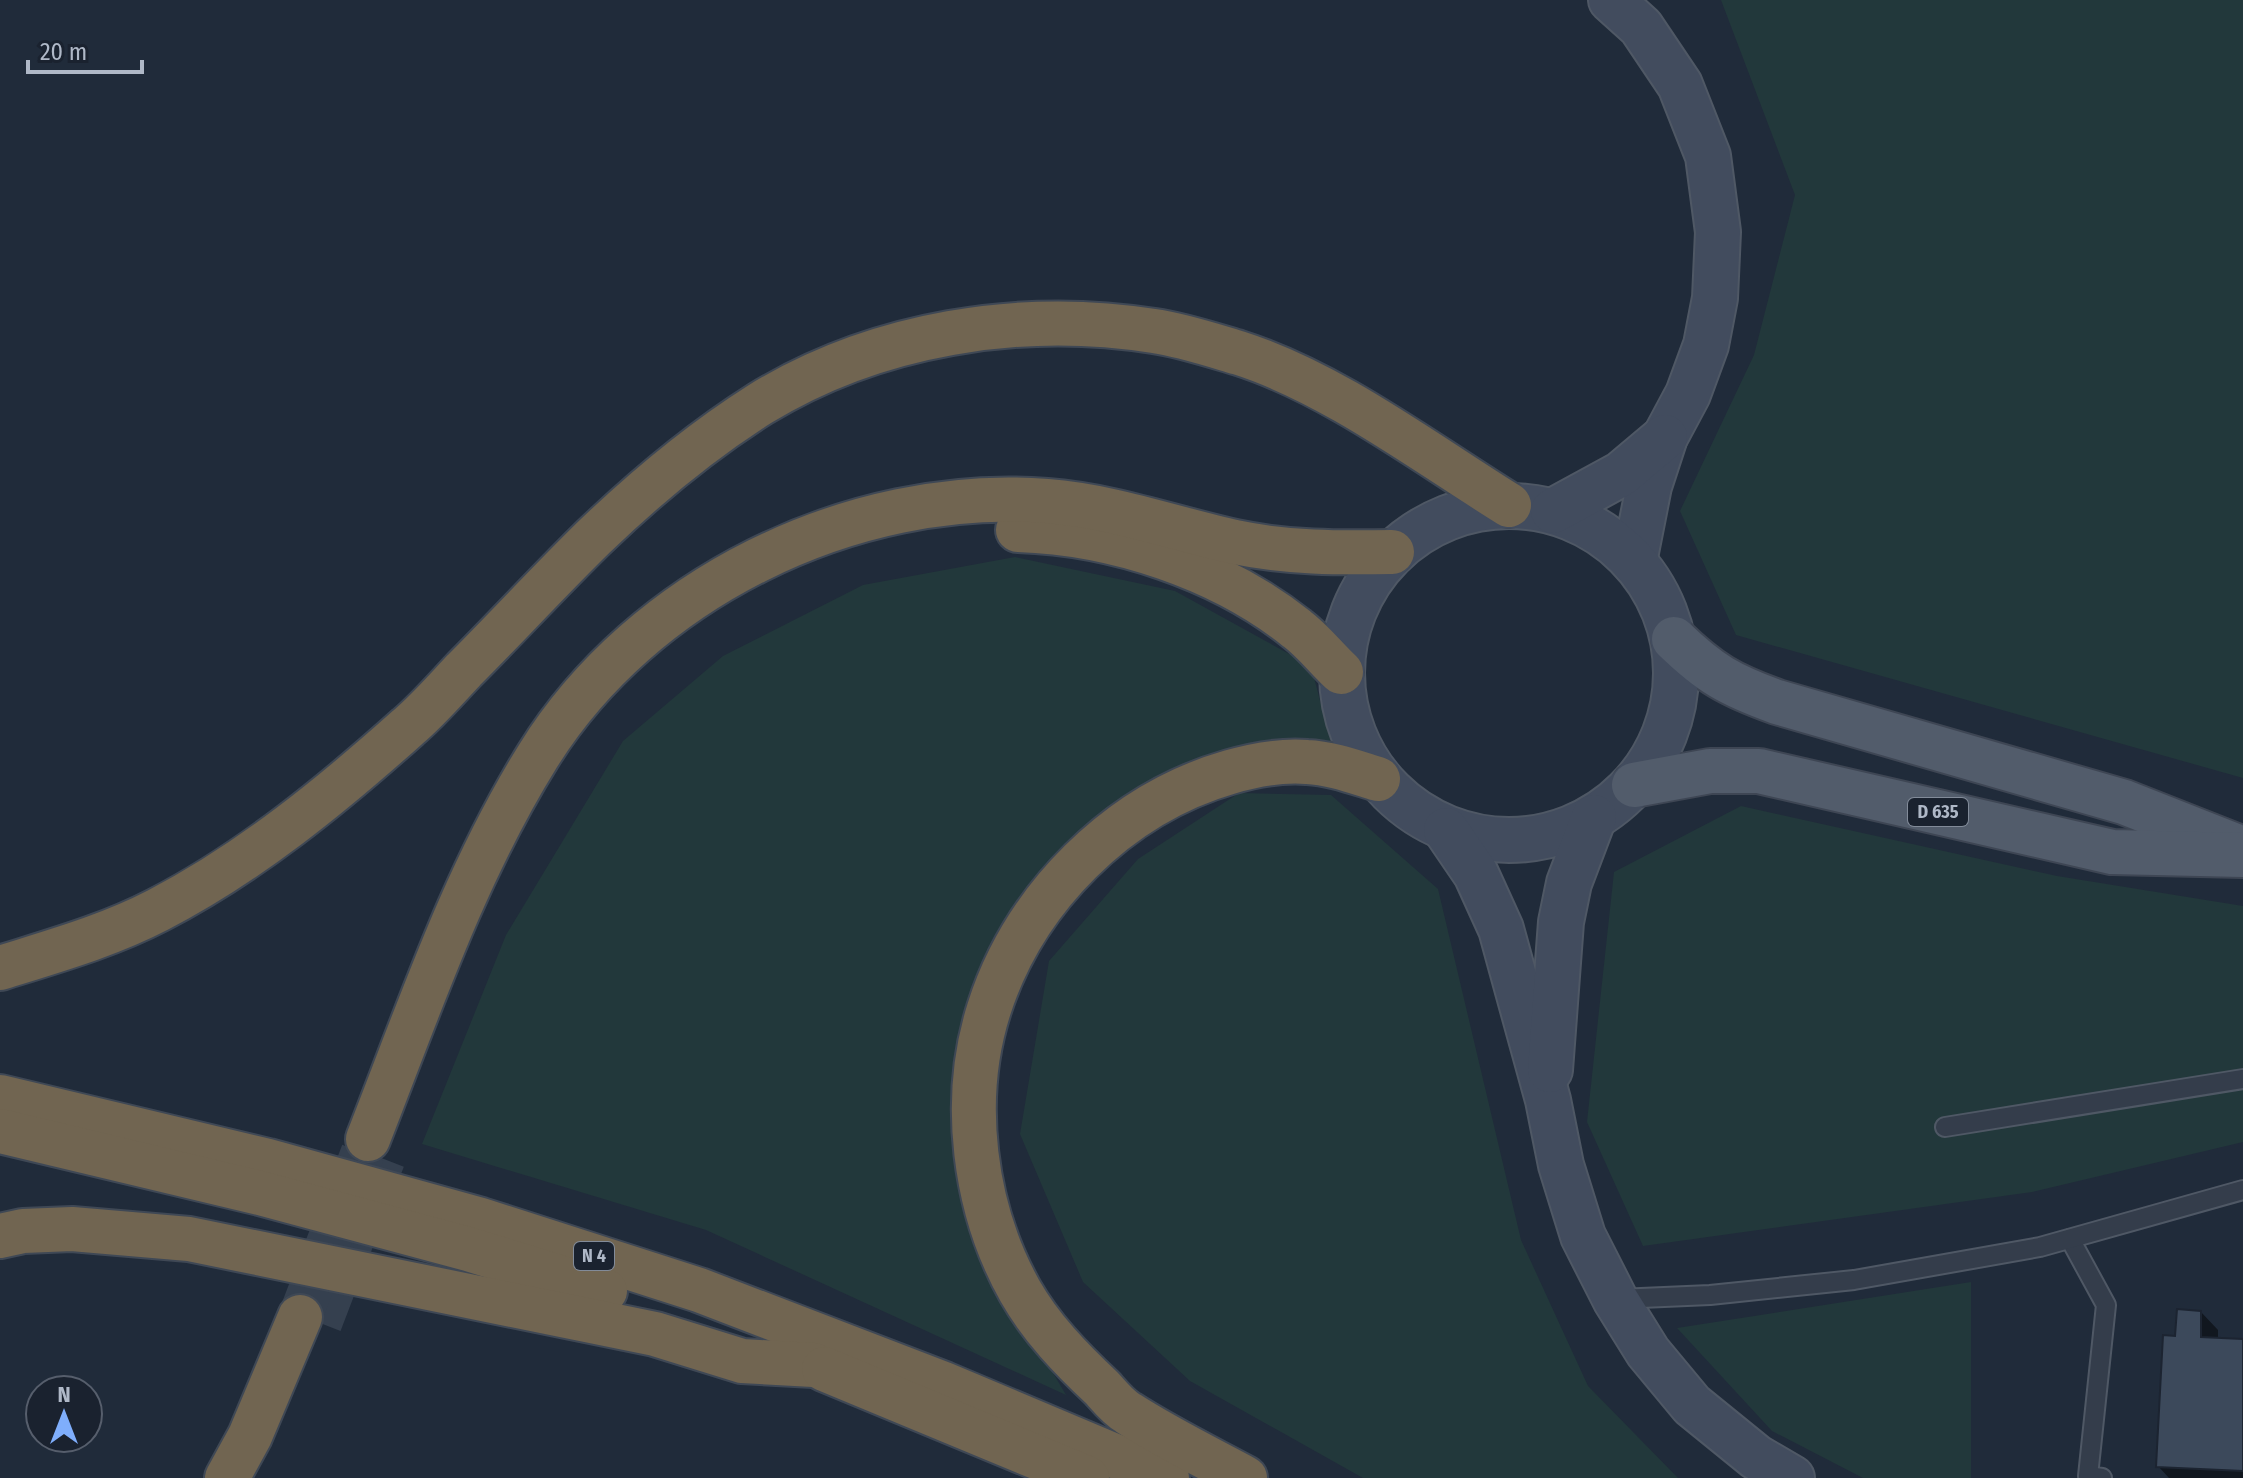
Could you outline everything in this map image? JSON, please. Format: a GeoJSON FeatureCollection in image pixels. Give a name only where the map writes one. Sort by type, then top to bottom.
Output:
{"type":"FeatureCollection","features":[{"type":"Feature","properties":{"kind":"highway"},"geometry":{"type":"LineString","coordinates":[[0,968],[80,943],[158,910],[242,859],[327,796],[412,724],[596,535],[686,455],[776,396],[841,364],[916,339],[996,327],[1068,323],[1156,331],[1243,354],[1326,391],[1509,505]]}},
{"type":"Feature","properties":{"kind":"highway"},"geometry":{"type":"LineString","coordinates":[[1341,672],[1298,630],[1260,602],[1212,578],[1166,558],[1110,543],[1045,531],[986,529],[927,532],[856,549],[783,577],[708,620],[645,669],[597,715],[556,767],[519,826],[488,891],[378,1141],[468,886],[502,816],[539,755],[572,707],[624,654],[676,611],[723,580],[787,546],[865,517],[923,505],[985,500],[1048,501],[1115,512],[1284,550],[1392,552]]}},
{"type":"Feature","properties":{"kind":"highway"},"geometry":{"type":"LineString","coordinates":[[1245,1478],[1126,1412],[1065,1354],[1021,1291],[991,1227],[977,1158],[975,1080],[989,1010],[1015,949],[1053,890],[1094,849],[1137,814],[1198,781],[1259,764],[1307,762],[1378,779]]}},
{"type":"Feature","properties":{"kind":"highway","name":"N 4"},"geometry":{"type":"LineString","coordinates":[[0,1097],[268,1161],[374,1190],[481,1220],[685,1285],[944,1384],[1167,1478]]}},
{"type":"Feature","properties":{"kind":"highway","name":"N 4"},"geometry":{"type":"LineString","coordinates":[[0,1131],[260,1193],[468,1249],[689,1318],[814,1365],[1087,1478]]}},
{"type":"Feature","properties":{"kind":"highway"},"geometry":{"type":"LineString","coordinates":[[0,1236],[23,1231],[72,1229],[189,1239],[655,1334],[742,1361],[814,1365]]}},
{"type":"Feature","properties":{"kind":"highway"},"geometry":{"type":"LineString","coordinates":[[227,1478],[310,1320],[261,1478]]}},
{"type":"Feature","properties":{"kind":"main road"},"geometry":{"type":"LineString","coordinates":[[1611,0],[1641,27],[1680,85],[1708,156],[1718,232],[1715,298],[1706,345],[1688,394],[1665,437],[1649,486],[1634,562]]}},
{"type":"Feature","properties":{"kind":"main road"},"geometry":{"type":"LineString","coordinates":[[1553,511],[1621,474],[1665,437]]}},
{"type":"Feature","properties":{"kind":"main road"},"geometry":{"type":"LineString","coordinates":[[1509,505],[1553,511],[1597,531],[1617,545],[1652,585],[1674,639],[1677,678],[1671,717],[1657,753],[1634,785],[1594,817],[1559,833],[1521,840],[1482,838],[1446,830],[1408,808],[1378,779],[1357,746],[1344,710],[1341,672],[1344,639],[1354,607],[1371,578],[1392,552],[1427,527],[1467,510],[1509,505]]}},
{"type":"Feature","properties":{"kind":"main road"},"geometry":{"type":"LineString","coordinates":[[1674,639],[1701,665],[1734,686],[1777,702],[2124,802],[2243,849]]}},
{"type":"Feature","properties":{"kind":"main road","name":"D 635"},"geometry":{"type":"LineString","coordinates":[[1634,785],[1710,771],[1759,771],[2112,852],[2243,855]]}},
{"type":"Feature","properties":{"kind":"main road"},"geometry":{"type":"LineString","coordinates":[[1548,1100],[1561,922],[1569,883],[1594,817]]}},
{"type":"Feature","properties":{"kind":"main road"},"geometry":{"type":"LineString","coordinates":[[1446,830],[1476,874],[1501,929],[1548,1100],[1561,1165],[1583,1236],[1615,1299],[1648,1352],[1692,1405],[1756,1457],[1792,1478]]}},
{"type":"Feature","properties":{"kind":"lane"},"geometry":{"type":"LineString","coordinates":[[1945,1127],[2243,1079]]}},
{"type":"Feature","properties":{"kind":"lane"},"geometry":{"type":"LineString","coordinates":[[1615,1299],[1710,1295],[1854,1280],[2040,1247],[2243,1190]]}},
{"type":"Feature","properties":{"kind":"lane"},"geometry":{"type":"LineString","coordinates":[[2070,1239],[2106,1305],[2088,1476],[2102,1478]]}},
{"type":"Feature","properties":{"kind":"green space"},"geometry":{"type":"Polygon","coordinates":[[[1721,0],[2243,0],[2243,778],[1736,635],[1680,511],[1754,355],[1795,195],[1721,0]]]}},
{"type":"Feature","properties":{"kind":"green space"},"geometry":{"type":"Polygon","coordinates":[[[1015,557],[1175,591],[1311,666],[1334,754],[1220,757],[989,956],[978,1244],[1066,1395],[706,1230],[422,1144],[506,935],[623,741],[723,656],[863,585],[1015,557]]]}},
{"type":"Feature","properties":{"kind":"green space"},"geometry":{"type":"Polygon","coordinates":[[[1239,793],[1331,795],[1438,889],[1521,1240],[1588,1386],[1678,1478],[1363,1478],[1190,1381],[1083,1282],[1020,1134],[1049,961],[1138,859],[1239,793]]]}},
{"type":"Feature","properties":{"kind":"green space"},"geometry":{"type":"Polygon","coordinates":[[[1741,806],[2057,876],[2243,906],[2243,1142],[2032,1192],[1643,1246],[1587,1122],[1614,872],[1741,806]]]}},
{"type":"Feature","properties":{"kind":"green space"},"geometry":{"type":"Polygon","coordinates":[[[1971,1282],[1971,1478],[1863,1478],[1772,1431],[1677,1328],[1971,1282]]]}},
{"type":"Feature","properties":{"kind":"building"},"geometry":{"type":"Polygon","coordinates":[[[2177,1309],[2201,1311],[2201,1337],[2243,1339],[2243,1471],[2156,1467],[2163,1335],[2175,1336],[2177,1309]]]}},
{"type":"Feature","properties":{"kind":"tunnel"},"geometry":{"type":"LineString","coordinates":[[300,1317],[368,1139]]}},
{"type":"Feature","properties":{"kind":"tunnel"},"geometry":{"type":"LineString","coordinates":[[320,1323],[389,1144]]}}]}
